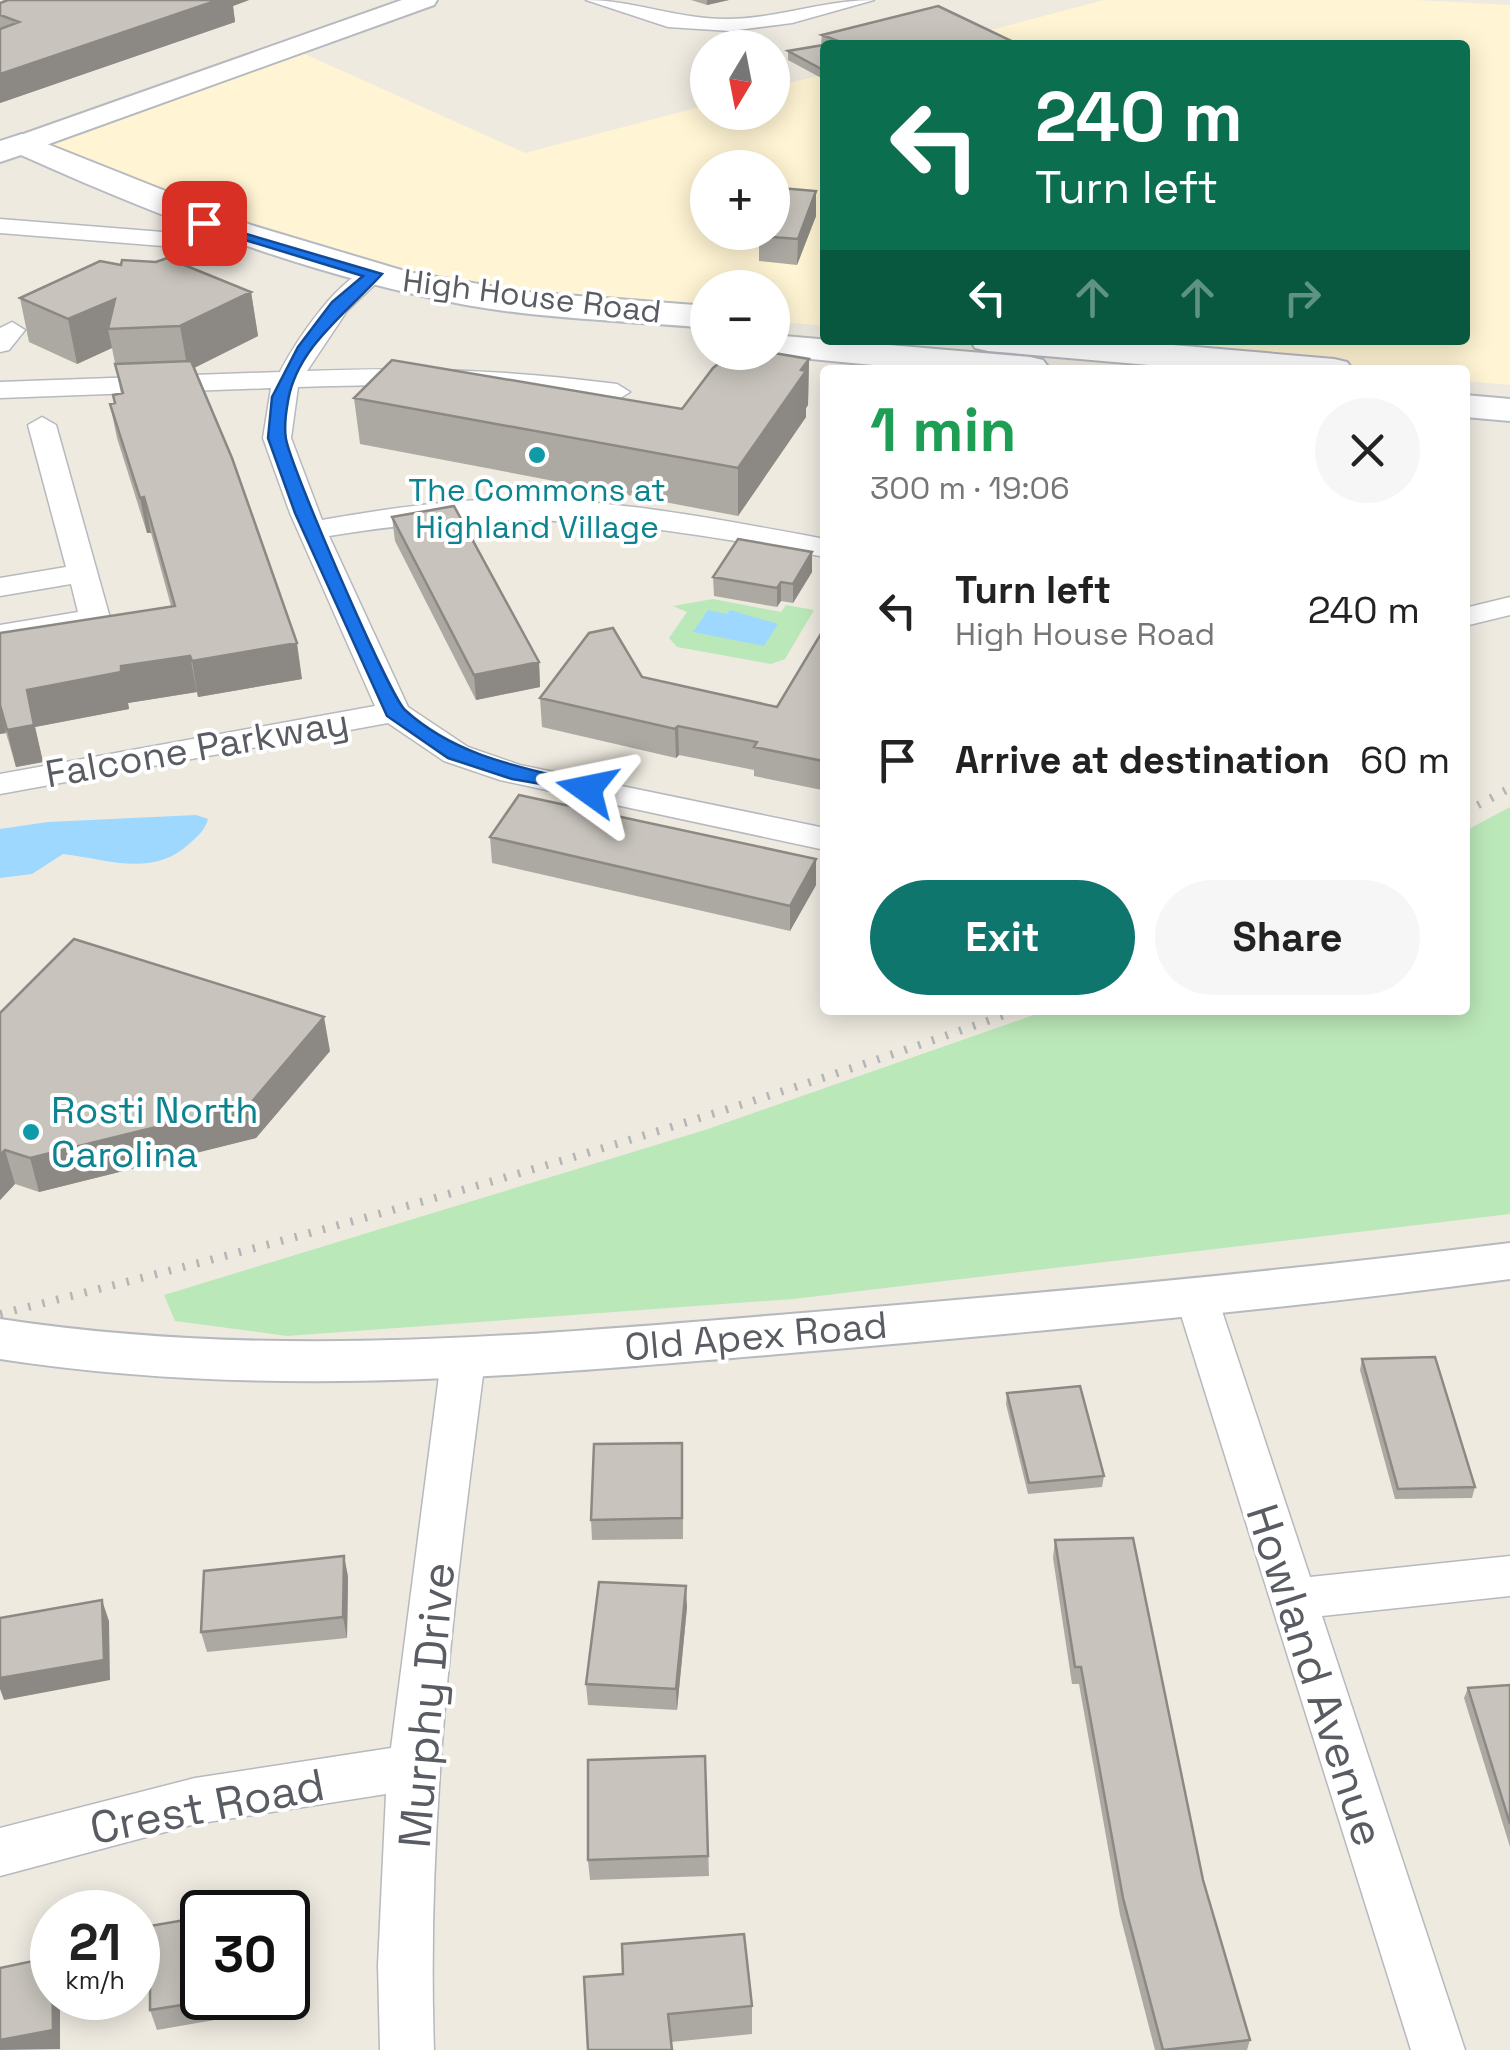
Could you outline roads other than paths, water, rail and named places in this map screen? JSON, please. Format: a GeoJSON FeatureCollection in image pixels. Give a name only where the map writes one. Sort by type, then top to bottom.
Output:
{"type":"FeatureCollection","features":[{"type":"Feature","properties":{"kind":"main road","name":"High House Road"},"geometry":{"type":"LineString","coordinates":[[7,153],[164,239],[363,284],[499,320],[690,338]]}},
{"type":"Feature","properties":{"kind":"main road","name":"High House Road"},"geometry":{"type":"LineString","coordinates":[[7,153],[363,284],[690,314]]}},
{"type":"Feature","properties":{"kind":"main road"},"geometry":{"type":"LineString","coordinates":[[790,323],[820,326]]}},
{"type":"Feature","properties":{"kind":"main road"},"geometry":{"type":"LineString","coordinates":[[1046,345],[1276,365]]}},
{"type":"Feature","properties":{"kind":"main road"},"geometry":{"type":"LineString","coordinates":[[790,348],[994,365]]}},
{"type":"Feature","properties":{"kind":"main road"},"geometry":{"type":"LineString","coordinates":[[1470,382],[1510,386]]}},
{"type":"Feature","properties":{"kind":"main road"},"geometry":{"type":"LineString","coordinates":[[1470,406],[1510,410]]}},
{"type":"Feature","properties":{"kind":"street"},"geometry":{"type":"LineString","coordinates":[[7,153],[425,0]]}},
{"type":"Feature","properties":{"kind":"street"},"geometry":{"type":"LineString","coordinates":[[596,0],[653,20],[726,27],[774,22],[864,0]]}},
{"type":"Feature","properties":{"kind":"street"},"geometry":{"type":"LineString","coordinates":[[0,226],[164,239]]}},
{"type":"Feature","properties":{"kind":"street"},"geometry":{"type":"LineString","coordinates":[[363,284],[319,328],[285,383],[277,438],[313,530],[394,712],[456,754],[512,773],[820,838]]}},
{"type":"Feature","properties":{"kind":"street"},"geometry":{"type":"LineString","coordinates":[[0,390],[475,375],[617,392]]}},
{"type":"Feature","properties":{"kind":"street"},"geometry":{"type":"LineString","coordinates":[[0,634],[95,618],[42,425]]}},
{"type":"Feature","properties":{"kind":"street"},"geometry":{"type":"LineString","coordinates":[[313,530],[404,516],[525,508],[686,524],[820,547]]}},
{"type":"Feature","properties":{"kind":"street"},"geometry":{"type":"LineString","coordinates":[[0,587],[84,573]]}},
{"type":"Feature","properties":{"kind":"street"},"geometry":{"type":"LineString","coordinates":[[1470,612],[1510,606]]}},
{"type":"Feature","properties":{"kind":"street","name":"Falcone Parkway"},"geometry":{"type":"LineString","coordinates":[[0,784],[394,712]]}},
{"type":"Feature","properties":{"kind":"street","name":"Old Apex Road"},"geometry":{"type":"LineString","coordinates":[[0,1340],[170,1360],[463,1360],[1198,1299],[1510,1261]]}},
{"type":"Feature","properties":{"kind":"street","name":"Howland Avenue"},"geometry":{"type":"LineString","coordinates":[[1198,1299],[1438,2050]]}},
{"type":"Feature","properties":{"kind":"street","name":"Murphy Drive"},"geometry":{"type":"LineString","coordinates":[[407,2050],[404,2003],[415,1767],[463,1360]]}},
{"type":"Feature","properties":{"kind":"street"},"geometry":{"type":"LineString","coordinates":[[1291,1599],[1510,1576]]}},
{"type":"Feature","properties":{"kind":"street","name":"Crest Road"},"geometry":{"type":"LineString","coordinates":[[0,1852],[195,1801],[415,1767]]}},
{"type":"Feature","properties":{"kind":"water"},"geometry":{"type":"Polygon","coordinates":[[[708,610],[727,614],[730,610],[778,624],[764,646],[693,632],[708,610]]]}},
{"type":"Feature","properties":{"kind":"water"},"geometry":{"type":"Polygon","coordinates":[[[196,815],[208,819],[201,833],[160,861],[129,864],[63,854],[32,874],[0,878],[0,829],[48,822],[196,815]]]}},
{"type":"Feature","properties":{"kind":"railway"},"geometry":{"type":"LineString","coordinates":[[1470,809],[1510,788]]}},
{"type":"Feature","properties":{"kind":"railway"},"geometry":{"type":"LineString","coordinates":[[0,1314],[513,1175],[767,1096],[1004,1015]]}},
{"type":"Feature","properties":{"kind":"place","name":"The Commons at Highland Village"},"geometry":{"type":"Point","coordinates":[537,455]}},
{"type":"Feature","properties":{"kind":"place","name":"Rosti North Carolina"},"geometry":{"type":"Point","coordinates":[31,1132]}}]}
